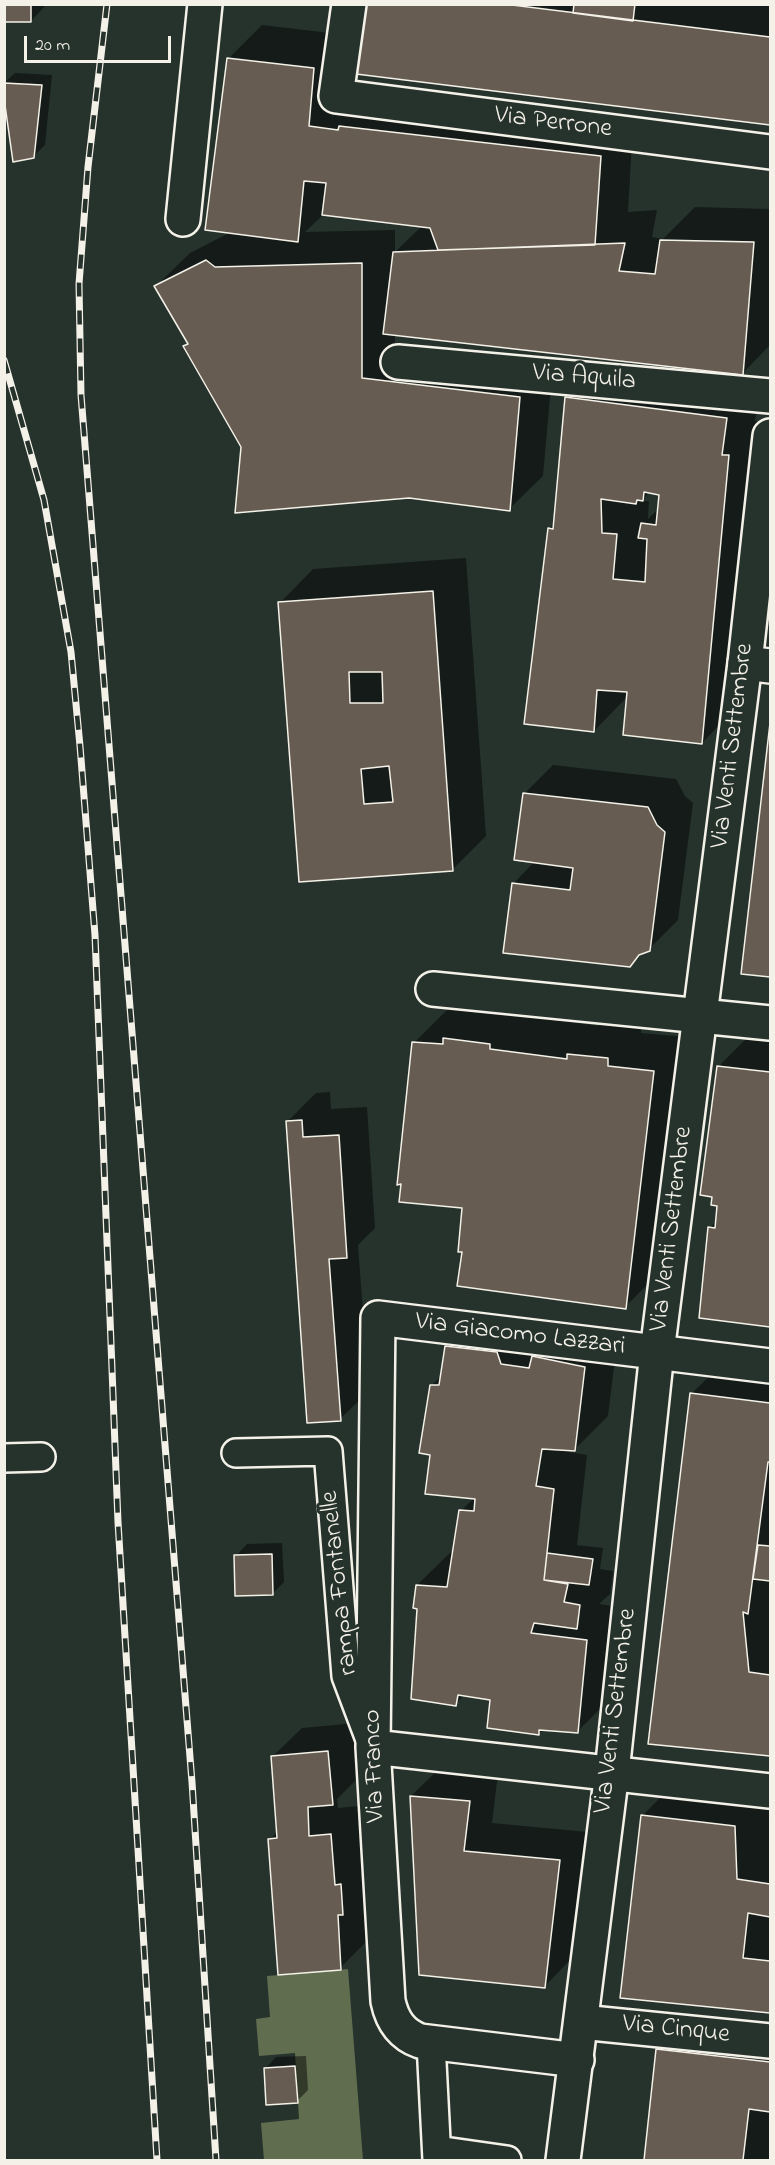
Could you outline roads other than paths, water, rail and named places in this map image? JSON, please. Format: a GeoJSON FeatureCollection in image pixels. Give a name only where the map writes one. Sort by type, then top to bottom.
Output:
{"type":"FeatureCollection","features":[{"type":"Feature","properties":{"kind":"street"},"geometry":{"type":"LineString","coordinates":[[183,219],[206,4]]}},
{"type":"Feature","properties":{"kind":"street","name":"Via Perrone"},"geometry":{"type":"LineString","coordinates":[[349,4],[336,96],[771,152]]}},
{"type":"Feature","properties":{"kind":"street","name":"Via Aquila"},"geometry":{"type":"LineString","coordinates":[[398,362],[771,396]]}},
{"type":"Feature","properties":{"kind":"street","name":"Via Venti Settembre"},"geometry":{"type":"LineString","coordinates":[[577,2060],[612,1772],[657,1352],[699,1015],[758,664],[771,436]]}},
{"type":"Feature","properties":{"kind":"street"},"geometry":{"type":"LineString","coordinates":[[433,989],[771,1023]]}},
{"type":"Feature","properties":{"kind":"street","name":"Via Giacomo Lazzari"},"geometry":{"type":"LineString","coordinates":[[378,1318],[771,1366]]}},
{"type":"Feature","properties":{"kind":"street","name":"Via Franco"},"geometry":{"type":"LineString","coordinates":[[378,1318],[373,1747],[388,2001],[391,2016],[409,2037],[431,2043],[577,2060]]}},
{"type":"Feature","properties":{"kind":"street"},"geometry":{"type":"LineString","coordinates":[[373,1747],[771,1791]]}},
{"type":"Feature","properties":{"kind":"street","name":"Via Cinque"},"geometry":{"type":"LineString","coordinates":[[581,2022],[771,2041]]}},
{"type":"Feature","properties":{"kind":"street"},"geometry":{"type":"LineString","coordinates":[[563,2160],[577,2060]]}},
{"type":"Feature","properties":{"kind":"lane","name":"rampa Fontanelle"},"geometry":{"type":"LineString","coordinates":[[236,1453],[328,1450],[346,1676],[373,1747]]}},
{"type":"Feature","properties":{"kind":"lane"},"geometry":{"type":"LineString","coordinates":[[4,1458],[41,1457]]}},
{"type":"Feature","properties":{"kind":"lane"},"geometry":{"type":"LineString","coordinates":[[431,2043],[437,2155],[507,2160]]}},
{"type":"Feature","properties":{"kind":"railway"},"geometry":{"type":"LineString","coordinates":[[107,4],[88,167],[79,284],[81,395],[192,1782],[216,2160]]}},
{"type":"Feature","properties":{"kind":"railway"},"geometry":{"type":"LineString","coordinates":[[4,360],[44,500],[71,652],[80,746],[95,935],[118,1522],[157,2160]]}}]}
